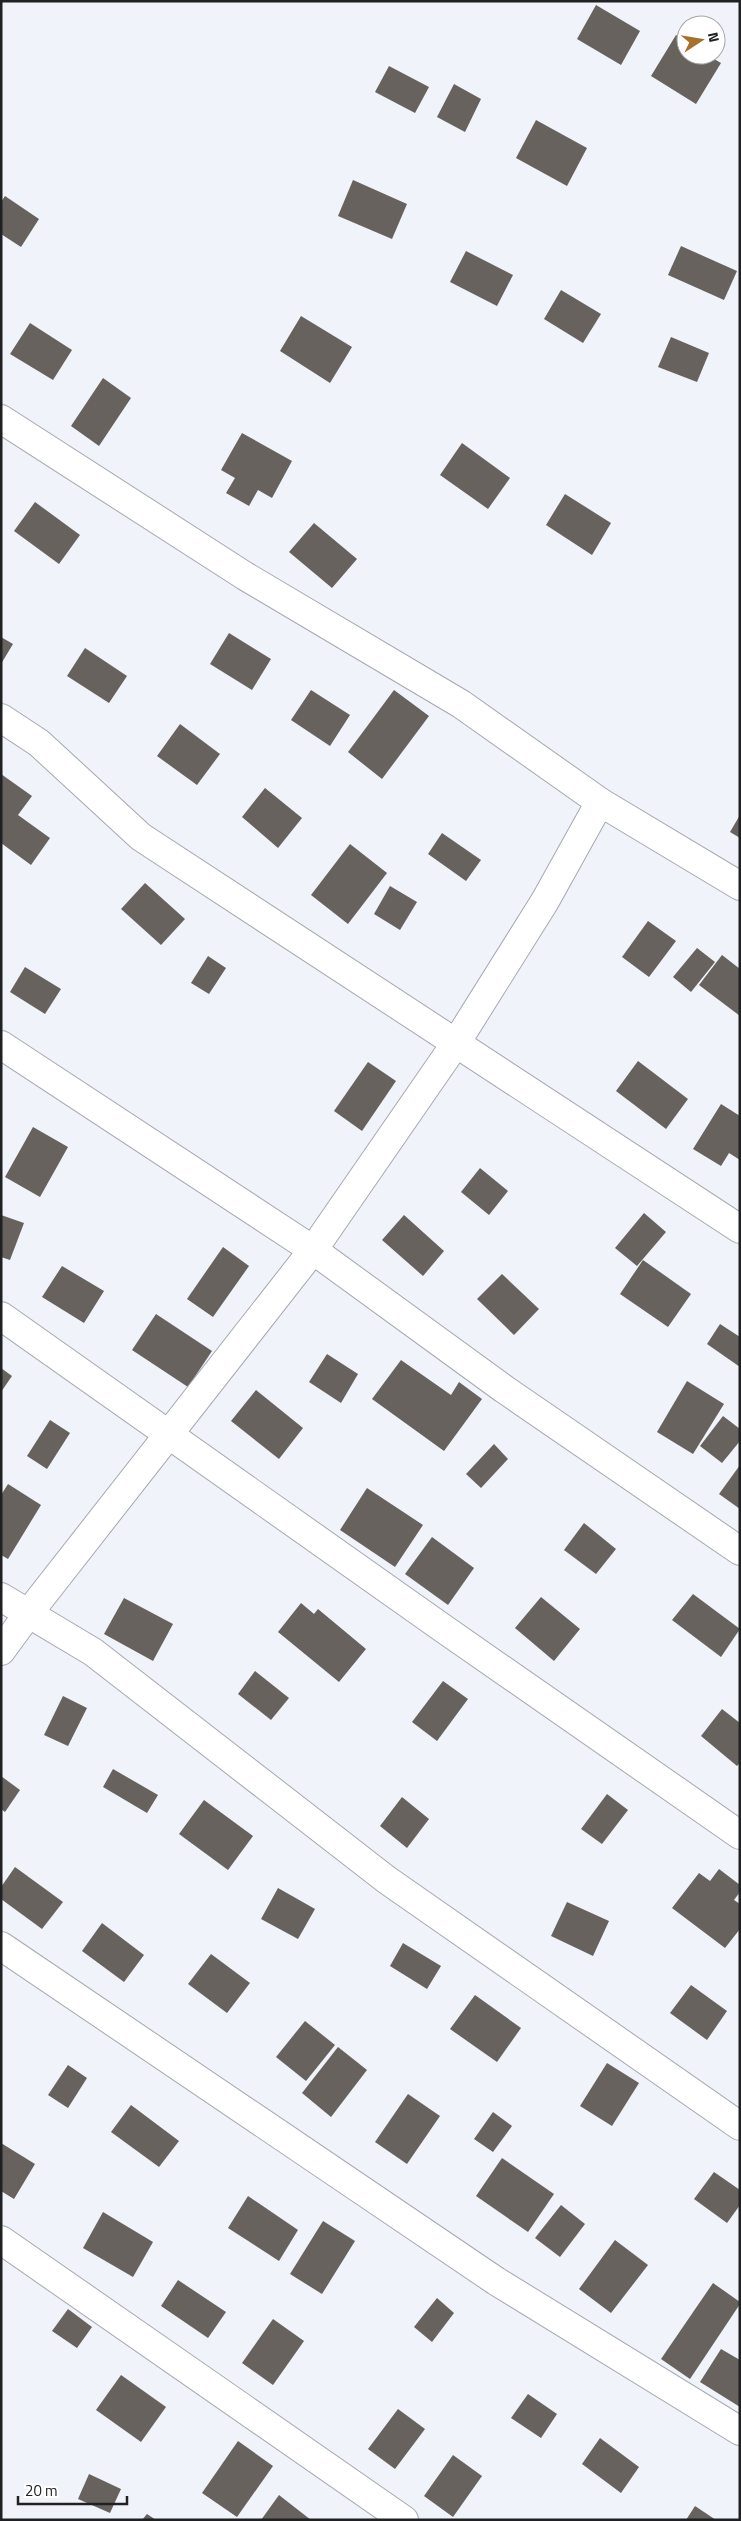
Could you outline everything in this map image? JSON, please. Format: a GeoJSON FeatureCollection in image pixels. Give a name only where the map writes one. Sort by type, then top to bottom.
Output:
{"type":"FeatureCollection","features":[{"type":"Feature","properties":{"kind":"street"},"geometry":{"type":"LineString","coordinates":[[1,419],[245,576],[461,704],[600,802],[740,886]]}},
{"type":"Feature","properties":{"kind":"street"},"geometry":{"type":"LineString","coordinates":[[1,718],[39,743],[141,837],[740,1229]]}},
{"type":"Feature","properties":{"kind":"street"},"geometry":{"type":"LineString","coordinates":[[1,1651],[313,1250],[456,1042],[545,901],[600,802]]}},
{"type":"Feature","properties":{"kind":"street"},"geometry":{"type":"LineString","coordinates":[[1,1046],[313,1250],[504,1389],[740,1550]]}},
{"type":"Feature","properties":{"kind":"street"},"geometry":{"type":"LineString","coordinates":[[1,1316],[444,1629],[740,1835]]}},
{"type":"Feature","properties":{"kind":"street"},"geometry":{"type":"LineString","coordinates":[[1,1597],[93,1652],[387,1880],[740,2126]]}},
{"type":"Feature","properties":{"kind":"street"},"geometry":{"type":"LineString","coordinates":[[1,1946],[496,2281],[740,2432]]}},
{"type":"Feature","properties":{"kind":"street"},"geometry":{"type":"LineString","coordinates":[[1,2240],[404,2520]]}},
{"type":"Feature","properties":{"kind":"building"},"geometry":{"type":"Polygon","coordinates":[[[596,5],[640,31],[621,65],[577,39],[596,5]]]}},
{"type":"Feature","properties":{"kind":"building"},"geometry":{"type":"Polygon","coordinates":[[[676,35],[676,65],[720,65],[696,104],[651,76],[676,35]]]}},
{"type":"Feature","properties":{"kind":"building"},"geometry":{"type":"Polygon","coordinates":[[[389,66],[429,87],[415,113],[375,92],[389,66]]]}},
{"type":"Feature","properties":{"kind":"building"},"geometry":{"type":"Polygon","coordinates":[[[454,84],[481,99],[465,132],[437,117],[454,84]]]}},
{"type":"Feature","properties":{"kind":"building"},"geometry":{"type":"Polygon","coordinates":[[[536,120],[587,148],[567,186],[516,158],[536,120]]]}},
{"type":"Feature","properties":{"kind":"building"},"geometry":{"type":"Polygon","coordinates":[[[353,180],[407,204],[392,239],[338,216],[353,180]]]}},
{"type":"Feature","properties":{"kind":"building"},"geometry":{"type":"Polygon","coordinates":[[[5,196],[39,219],[21,247],[1,234],[1,202],[5,196]]]}},
{"type":"Feature","properties":{"kind":"building"},"geometry":{"type":"Polygon","coordinates":[[[681,246],[737,271],[724,300],[668,275],[681,246]]]}},
{"type":"Feature","properties":{"kind":"building"},"geometry":{"type":"Polygon","coordinates":[[[466,251],[513,275],[497,306],[450,282],[466,251]]]}},
{"type":"Feature","properties":{"kind":"building"},"geometry":{"type":"Polygon","coordinates":[[[561,290],[601,314],[583,343],[544,319],[561,290]]]}},
{"type":"Feature","properties":{"kind":"building"},"geometry":{"type":"Polygon","coordinates":[[[301,316],[352,347],[330,383],[280,351],[301,316]]]}},
{"type":"Feature","properties":{"kind":"building"},"geometry":{"type":"Polygon","coordinates":[[[30,323],[72,350],[53,380],[10,354],[30,323]]]}},
{"type":"Feature","properties":{"kind":"building"},"geometry":{"type":"Polygon","coordinates":[[[671,337],[709,353],[697,382],[658,367],[671,337]]]}},
{"type":"Feature","properties":{"kind":"building"},"geometry":{"type":"Polygon","coordinates":[[[103,378],[131,398],[99,446],[71,426],[103,378]]]}},
{"type":"Feature","properties":{"kind":"building"},"geometry":{"type":"Polygon","coordinates":[[[242,433],[292,461],[272,498],[258,490],[249,506],[226,493],[235,478],[221,470],[242,433]]]}},
{"type":"Feature","properties":{"kind":"building"},"geometry":{"type":"Polygon","coordinates":[[[462,443],[510,478],[488,509],[440,475],[462,443]]]}},
{"type":"Feature","properties":{"kind":"building"},"geometry":{"type":"Polygon","coordinates":[[[565,494],[611,523],[592,555],[546,525],[565,494]]]}},
{"type":"Feature","properties":{"kind":"building"},"geometry":{"type":"Polygon","coordinates":[[[35,502],[80,535],[59,564],[14,531],[35,502]]]}},
{"type":"Feature","properties":{"kind":"building"},"geometry":{"type":"Polygon","coordinates":[[[314,523],[357,559],[332,588],[289,552],[314,523]]]}},
{"type":"Feature","properties":{"kind":"building"},"geometry":{"type":"Polygon","coordinates":[[[229,633],[271,659],[252,690],[210,664],[229,633]]]}},
{"type":"Feature","properties":{"kind":"building"},"geometry":{"type":"Polygon","coordinates":[[[1,637],[13,644],[1,664],[1,637]]]}},
{"type":"Feature","properties":{"kind":"building"},"geometry":{"type":"Polygon","coordinates":[[[85,648],[127,676],[109,703],[67,676],[85,648]]]}},
{"type":"Feature","properties":{"kind":"building"},"geometry":{"type":"Polygon","coordinates":[[[311,690],[350,715],[330,746],[291,720],[311,690]]]}},
{"type":"Feature","properties":{"kind":"building"},"geometry":{"type":"Polygon","coordinates":[[[394,690],[429,716],[382,779],[348,752],[394,690]]]}},
{"type":"Feature","properties":{"kind":"building"},"geometry":{"type":"Polygon","coordinates":[[[180,724],[220,754],[197,785],[157,756],[180,724]]]}},
{"type":"Feature","properties":{"kind":"building"},"geometry":{"type":"Polygon","coordinates":[[[1,774],[32,796],[18,815],[50,838],[31,865],[1,843],[1,774]]]}},
{"type":"Feature","properties":{"kind":"building"},"geometry":{"type":"Polygon","coordinates":[[[265,788],[302,818],[278,848],[242,817],[265,788]]]}},
{"type":"Feature","properties":{"kind":"building"},"geometry":{"type":"Polygon","coordinates":[[[740,815],[740,838],[730,832],[740,815]]]}},
{"type":"Feature","properties":{"kind":"building"},"geometry":{"type":"Polygon","coordinates":[[[442,833],[481,860],[466,881],[428,854],[442,833]]]}},
{"type":"Feature","properties":{"kind":"building"},"geometry":{"type":"Polygon","coordinates":[[[350,844],[387,873],[348,924],[311,895],[350,844]]]}},
{"type":"Feature","properties":{"kind":"building"},"geometry":{"type":"Polygon","coordinates":[[[145,883],[185,919],[161,945],[121,909],[145,883]]]}},
{"type":"Feature","properties":{"kind":"building"},"geometry":{"type":"Polygon","coordinates":[[[390,886],[417,902],[400,930],[374,914],[390,886]]]}},
{"type":"Feature","properties":{"kind":"building"},"geometry":{"type":"Polygon","coordinates":[[[648,921],[676,941],[649,977],[622,957],[648,921]]]}},
{"type":"Feature","properties":{"kind":"building"},"geometry":{"type":"Polygon","coordinates":[[[697,948],[715,962],[691,992],[673,977],[697,948]]]}},
{"type":"Feature","properties":{"kind":"building"},"geometry":{"type":"Polygon","coordinates":[[[722,955],[740,969],[740,1016],[699,985],[722,955]]]}},
{"type":"Feature","properties":{"kind":"building"},"geometry":{"type":"Polygon","coordinates":[[[208,956],[226,968],[209,994],[191,983],[208,956]]]}},
{"type":"Feature","properties":{"kind":"building"},"geometry":{"type":"Polygon","coordinates":[[[25,967],[61,989],[45,1014],[10,992],[25,967]]]}},
{"type":"Feature","properties":{"kind":"building"},"geometry":{"type":"Polygon","coordinates":[[[638,1061],[688,1099],[666,1129],[616,1091],[638,1061]]]}},
{"type":"Feature","properties":{"kind":"building"},"geometry":{"type":"Polygon","coordinates":[[[368,1062],[396,1081],[362,1131],[334,1111],[368,1062]]]}},
{"type":"Feature","properties":{"kind":"building"},"geometry":{"type":"Polygon","coordinates":[[[721,1104],[740,1116],[740,1160],[729,1153],[721,1166],[693,1149],[721,1104]]]}},
{"type":"Feature","properties":{"kind":"building"},"geometry":{"type":"Polygon","coordinates":[[[33,1127],[68,1147],[40,1197],[5,1177],[33,1127]]]}},
{"type":"Feature","properties":{"kind":"building"},"geometry":{"type":"Polygon","coordinates":[[[480,1168],[508,1191],[489,1215],[461,1192],[480,1168]]]}},
{"type":"Feature","properties":{"kind":"building"},"geometry":{"type":"Polygon","coordinates":[[[644,1213],[666,1232],[637,1266],[615,1248],[644,1213]]]}},
{"type":"Feature","properties":{"kind":"building"},"geometry":{"type":"Polygon","coordinates":[[[1,1215],[24,1223],[10,1260],[1,1257],[1,1215]]]}},
{"type":"Feature","properties":{"kind":"building"},"geometry":{"type":"Polygon","coordinates":[[[404,1215],[444,1251],[423,1276],[382,1240],[404,1215]]]}},
{"type":"Feature","properties":{"kind":"building"},"geometry":{"type":"Polygon","coordinates":[[[223,1247],[249,1266],[213,1317],[187,1299],[223,1247]]]}},
{"type":"Feature","properties":{"kind":"building"},"geometry":{"type":"Polygon","coordinates":[[[643,1260],[691,1294],[668,1327],[620,1294],[643,1260]]]}},
{"type":"Feature","properties":{"kind":"building"},"geometry":{"type":"Polygon","coordinates":[[[62,1266],[104,1291],[84,1323],[42,1297],[62,1266]]]}},
{"type":"Feature","properties":{"kind":"building"},"geometry":{"type":"Polygon","coordinates":[[[502,1274],[539,1309],[514,1335],[477,1299],[502,1274]]]}},
{"type":"Feature","properties":{"kind":"building"},"geometry":{"type":"Polygon","coordinates":[[[156,1314],[212,1351],[188,1387],[132,1350],[156,1314]]]}},
{"type":"Feature","properties":{"kind":"building"},"geometry":{"type":"Polygon","coordinates":[[[720,1324],[740,1337],[740,1367],[707,1344],[720,1324]]]}},
{"type":"Feature","properties":{"kind":"building"},"geometry":{"type":"Polygon","coordinates":[[[327,1354],[358,1374],[341,1403],[309,1382],[327,1354]]]}},
{"type":"Feature","properties":{"kind":"building"},"geometry":{"type":"Polygon","coordinates":[[[401,1360],[451,1395],[459,1382],[482,1399],[444,1451],[372,1399],[401,1360]]]}},
{"type":"Feature","properties":{"kind":"building"},"geometry":{"type":"Polygon","coordinates":[[[1,1368],[12,1376],[1,1392],[1,1368]]]}},
{"type":"Feature","properties":{"kind":"building"},"geometry":{"type":"Polygon","coordinates":[[[687,1381],[724,1404],[693,1454],[657,1432],[687,1381]]]}},
{"type":"Feature","properties":{"kind":"building"},"geometry":{"type":"Polygon","coordinates":[[[256,1390],[303,1428],[279,1459],[231,1421],[256,1390]]]}},
{"type":"Feature","properties":{"kind":"building"},"geometry":{"type":"Polygon","coordinates":[[[723,1416],[740,1429],[740,1441],[722,1463],[700,1446],[723,1416]]]}},
{"type":"Feature","properties":{"kind":"building"},"geometry":{"type":"Polygon","coordinates":[[[50,1420],[70,1433],[47,1469],[27,1456],[50,1420]]]}},
{"type":"Feature","properties":{"kind":"building"},"geometry":{"type":"Polygon","coordinates":[[[494,1444],[508,1459],[481,1488],[466,1474],[494,1444]]]}},
{"type":"Feature","properties":{"kind":"building"},"geometry":{"type":"Polygon","coordinates":[[[740,1465],[740,1509],[719,1494],[740,1465]]]}},
{"type":"Feature","properties":{"kind":"building"},"geometry":{"type":"Polygon","coordinates":[[[8,1484],[41,1505],[8,1559],[1,1555],[1,1495],[8,1484]]]}},
{"type":"Feature","properties":{"kind":"building"},"geometry":{"type":"Polygon","coordinates":[[[367,1488],[423,1525],[395,1567],[340,1530],[367,1488]]]}},
{"type":"Feature","properties":{"kind":"building"},"geometry":{"type":"Polygon","coordinates":[[[584,1523],[616,1549],[596,1574],[564,1550],[584,1523]]]}},
{"type":"Feature","properties":{"kind":"building"},"geometry":{"type":"Polygon","coordinates":[[[432,1537],[474,1568],[448,1605],[405,1574],[432,1537]]]}},
{"type":"Feature","properties":{"kind":"building"},"geometry":{"type":"Polygon","coordinates":[[[693,1594],[740,1629],[721,1657],[672,1620],[693,1594]]]}},
{"type":"Feature","properties":{"kind":"building"},"geometry":{"type":"Polygon","coordinates":[[[541,1597],[580,1629],[554,1661],[515,1628],[541,1597]]]}},
{"type":"Feature","properties":{"kind":"building"},"geometry":{"type":"Polygon","coordinates":[[[124,1598],[173,1624],[153,1661],[104,1634],[124,1598]]]}},
{"type":"Feature","properties":{"kind":"building"},"geometry":{"type":"Polygon","coordinates":[[[301,1603],[314,1614],[318,1609],[366,1649],[339,1682],[278,1632],[301,1603]]]}},
{"type":"Feature","properties":{"kind":"building"},"geometry":{"type":"Polygon","coordinates":[[[255,1671],[289,1698],[271,1720],[238,1694],[255,1671]]]}},
{"type":"Feature","properties":{"kind":"building"},"geometry":{"type":"Polygon","coordinates":[[[443,1681],[468,1699],[437,1741],[412,1722],[443,1681]]]}},
{"type":"Feature","properties":{"kind":"building"},"geometry":{"type":"Polygon","coordinates":[[[63,1696],[87,1708],[68,1746],[44,1735],[63,1696]]]}},
{"type":"Feature","properties":{"kind":"building"},"geometry":{"type":"Polygon","coordinates":[[[722,1709],[740,1723],[740,1763],[737,1766],[701,1736],[722,1709]]]}},
{"type":"Feature","properties":{"kind":"building"},"geometry":{"type":"Polygon","coordinates":[[[113,1769],[158,1795],[147,1813],[103,1787],[113,1769]]]}},
{"type":"Feature","properties":{"kind":"building"},"geometry":{"type":"Polygon","coordinates":[[[1,1776],[20,1790],[5,1812],[1,1809],[1,1776]]]}},
{"type":"Feature","properties":{"kind":"building"},"geometry":{"type":"Polygon","coordinates":[[[607,1794],[628,1810],[602,1844],[581,1829],[607,1794]]]}},
{"type":"Feature","properties":{"kind":"building"},"geometry":{"type":"Polygon","coordinates":[[[402,1797],[429,1819],[407,1848],[380,1826],[402,1797]]]}},
{"type":"Feature","properties":{"kind":"building"},"geometry":{"type":"Polygon","coordinates":[[[204,1800],[253,1836],[228,1870],[179,1834],[204,1800]]]}},
{"type":"Feature","properties":{"kind":"building"},"geometry":{"type":"Polygon","coordinates":[[[15,1867],[63,1902],[42,1929],[1,1899],[1,1887],[15,1867]]]}},
{"type":"Feature","properties":{"kind":"building"},"geometry":{"type":"Polygon","coordinates":[[[719,1869],[740,1885],[740,1892],[734,1900],[740,1904],[740,1929],[725,1948],[672,1908],[699,1873],[710,1881],[719,1869]]]}},
{"type":"Feature","properties":{"kind":"building"},"geometry":{"type":"Polygon","coordinates":[[[278,1888],[315,1909],[298,1939],[261,1919],[278,1888]]]}},
{"type":"Feature","properties":{"kind":"building"},"geometry":{"type":"Polygon","coordinates":[[[567,1902],[609,1921],[593,1956],[551,1936],[567,1902]]]}},
{"type":"Feature","properties":{"kind":"building"},"geometry":{"type":"Polygon","coordinates":[[[102,1923],[144,1955],[124,1982],[82,1951],[102,1923]]]}},
{"type":"Feature","properties":{"kind":"building"},"geometry":{"type":"Polygon","coordinates":[[[403,1943],[441,1966],[427,1989],[390,1966],[403,1943]]]}},
{"type":"Feature","properties":{"kind":"building"},"geometry":{"type":"Polygon","coordinates":[[[211,1954],[250,1983],[227,2013],[188,1984],[211,1954]]]}},
{"type":"Feature","properties":{"kind":"building"},"geometry":{"type":"Polygon","coordinates":[[[691,1985],[727,2011],[707,2040],[670,2013],[691,1985]]]}},
{"type":"Feature","properties":{"kind":"building"},"geometry":{"type":"Polygon","coordinates":[[[475,1995],[521,2028],[497,2062],[450,2029],[475,1995]]]}},
{"type":"Feature","properties":{"kind":"building"},"geometry":{"type":"Polygon","coordinates":[[[305,2021],[335,2045],[306,2081],[276,2057],[305,2021]]]}},
{"type":"Feature","properties":{"kind":"building"},"geometry":{"type":"Polygon","coordinates":[[[338,2047],[367,2070],[331,2117],[302,2093],[338,2047]]]}},
{"type":"Feature","properties":{"kind":"building"},"geometry":{"type":"Polygon","coordinates":[[[607,2063],[639,2083],[612,2126],[580,2106],[607,2063]]]}},
{"type":"Feature","properties":{"kind":"building"},"geometry":{"type":"Polygon","coordinates":[[[68,2065],[87,2078],[68,2108],[48,2095],[68,2065]]]}},
{"type":"Feature","properties":{"kind":"building"},"geometry":{"type":"Polygon","coordinates":[[[408,2094],[440,2116],[407,2164],[375,2142],[408,2094]]]}},
{"type":"Feature","properties":{"kind":"building"},"geometry":{"type":"Polygon","coordinates":[[[131,2105],[179,2141],[159,2167],[111,2132],[131,2105]]]}},
{"type":"Feature","properties":{"kind":"building"},"geometry":{"type":"Polygon","coordinates":[[[493,2112],[512,2126],[493,2152],[474,2139],[493,2112]]]}},
{"type":"Feature","properties":{"kind":"building"},"geometry":{"type":"Polygon","coordinates":[[[1,2143],[35,2164],[14,2199],[1,2191],[1,2143]]]}},
{"type":"Feature","properties":{"kind":"building"},"geometry":{"type":"Polygon","coordinates":[[[502,2158],[554,2194],[528,2232],[476,2196],[502,2158]]]}},
{"type":"Feature","properties":{"kind":"building"},"geometry":{"type":"Polygon","coordinates":[[[714,2172],[740,2190],[740,2205],[727,2223],[694,2199],[714,2172]]]}},
{"type":"Feature","properties":{"kind":"building"},"geometry":{"type":"Polygon","coordinates":[[[248,2196],[298,2230],[279,2261],[228,2228],[248,2196]]]}},
{"type":"Feature","properties":{"kind":"building"},"geometry":{"type":"Polygon","coordinates":[[[561,2205],[585,2224],[560,2257],[535,2238],[561,2205]]]}},
{"type":"Feature","properties":{"kind":"building"},"geometry":{"type":"Polygon","coordinates":[[[103,2212],[153,2242],[133,2277],[83,2248],[103,2212]]]}},
{"type":"Feature","properties":{"kind":"building"},"geometry":{"type":"Polygon","coordinates":[[[323,2221],[355,2241],[322,2294],[290,2274],[323,2221]]]}},
{"type":"Feature","properties":{"kind":"building"},"geometry":{"type":"Polygon","coordinates":[[[615,2240],[648,2265],[611,2313],[579,2289],[615,2240]]]}},
{"type":"Feature","properties":{"kind":"building"},"geometry":{"type":"Polygon","coordinates":[[[178,2280],[226,2312],[208,2338],[161,2306],[178,2280]]]}},
{"type":"Feature","properties":{"kind":"building"},"geometry":{"type":"Polygon","coordinates":[[[713,2283],[740,2302],[740,2304],[690,2379],[661,2359],[713,2283]]]}},
{"type":"Feature","properties":{"kind":"building"},"geometry":{"type":"Polygon","coordinates":[[[437,2298],[454,2313],[432,2342],[414,2327],[437,2298]]]}},
{"type":"Feature","properties":{"kind":"building"},"geometry":{"type":"Polygon","coordinates":[[[68,2309],[92,2327],[77,2348],[52,2331],[68,2309]]]}},
{"type":"Feature","properties":{"kind":"building"},"geometry":{"type":"Polygon","coordinates":[[[273,2319],[304,2341],[273,2385],[242,2363],[273,2319]]]}},
{"type":"Feature","properties":{"kind":"building"},"geometry":{"type":"Polygon","coordinates":[[[721,2349],[740,2360],[740,2407],[700,2382],[721,2349]]]}},
{"type":"Feature","properties":{"kind":"building"},"geometry":{"type":"Polygon","coordinates":[[[121,2375],[166,2407],[141,2442],[96,2410],[121,2375]]]}},
{"type":"Feature","properties":{"kind":"building"},"geometry":{"type":"Polygon","coordinates":[[[528,2394],[557,2414],[541,2438],[511,2418],[528,2394]]]}},
{"type":"Feature","properties":{"kind":"building"},"geometry":{"type":"Polygon","coordinates":[[[398,2409],[425,2429],[395,2469],[368,2449],[398,2409]]]}},
{"type":"Feature","properties":{"kind":"building"},"geometry":{"type":"Polygon","coordinates":[[[600,2438],[639,2467],[621,2493],[582,2464],[600,2438]]]}},
{"type":"Feature","properties":{"kind":"building"},"geometry":{"type":"Polygon","coordinates":[[[238,2441],[273,2466],[237,2517],[202,2493],[238,2441]]]}},
{"type":"Feature","properties":{"kind":"building"},"geometry":{"type":"Polygon","coordinates":[[[453,2455],[482,2476],[453,2517],[424,2496],[453,2455]]]}},
{"type":"Feature","properties":{"kind":"building"},"geometry":{"type":"Polygon","coordinates":[[[89,2474],[121,2489],[110,2513],[78,2499],[89,2474]]]}},
{"type":"Feature","properties":{"kind":"building"},"geometry":{"type":"Polygon","coordinates":[[[279,2495],[311,2520],[261,2520],[279,2495]]]}},
{"type":"Feature","properties":{"kind":"building"},"geometry":{"type":"Polygon","coordinates":[[[695,2506],[716,2520],[686,2520],[695,2506]]]}},
{"type":"Feature","properties":{"kind":"building"},"geometry":{"type":"Polygon","coordinates":[[[147,2514],[156,2520],[142,2520],[147,2514]]]}}]}
